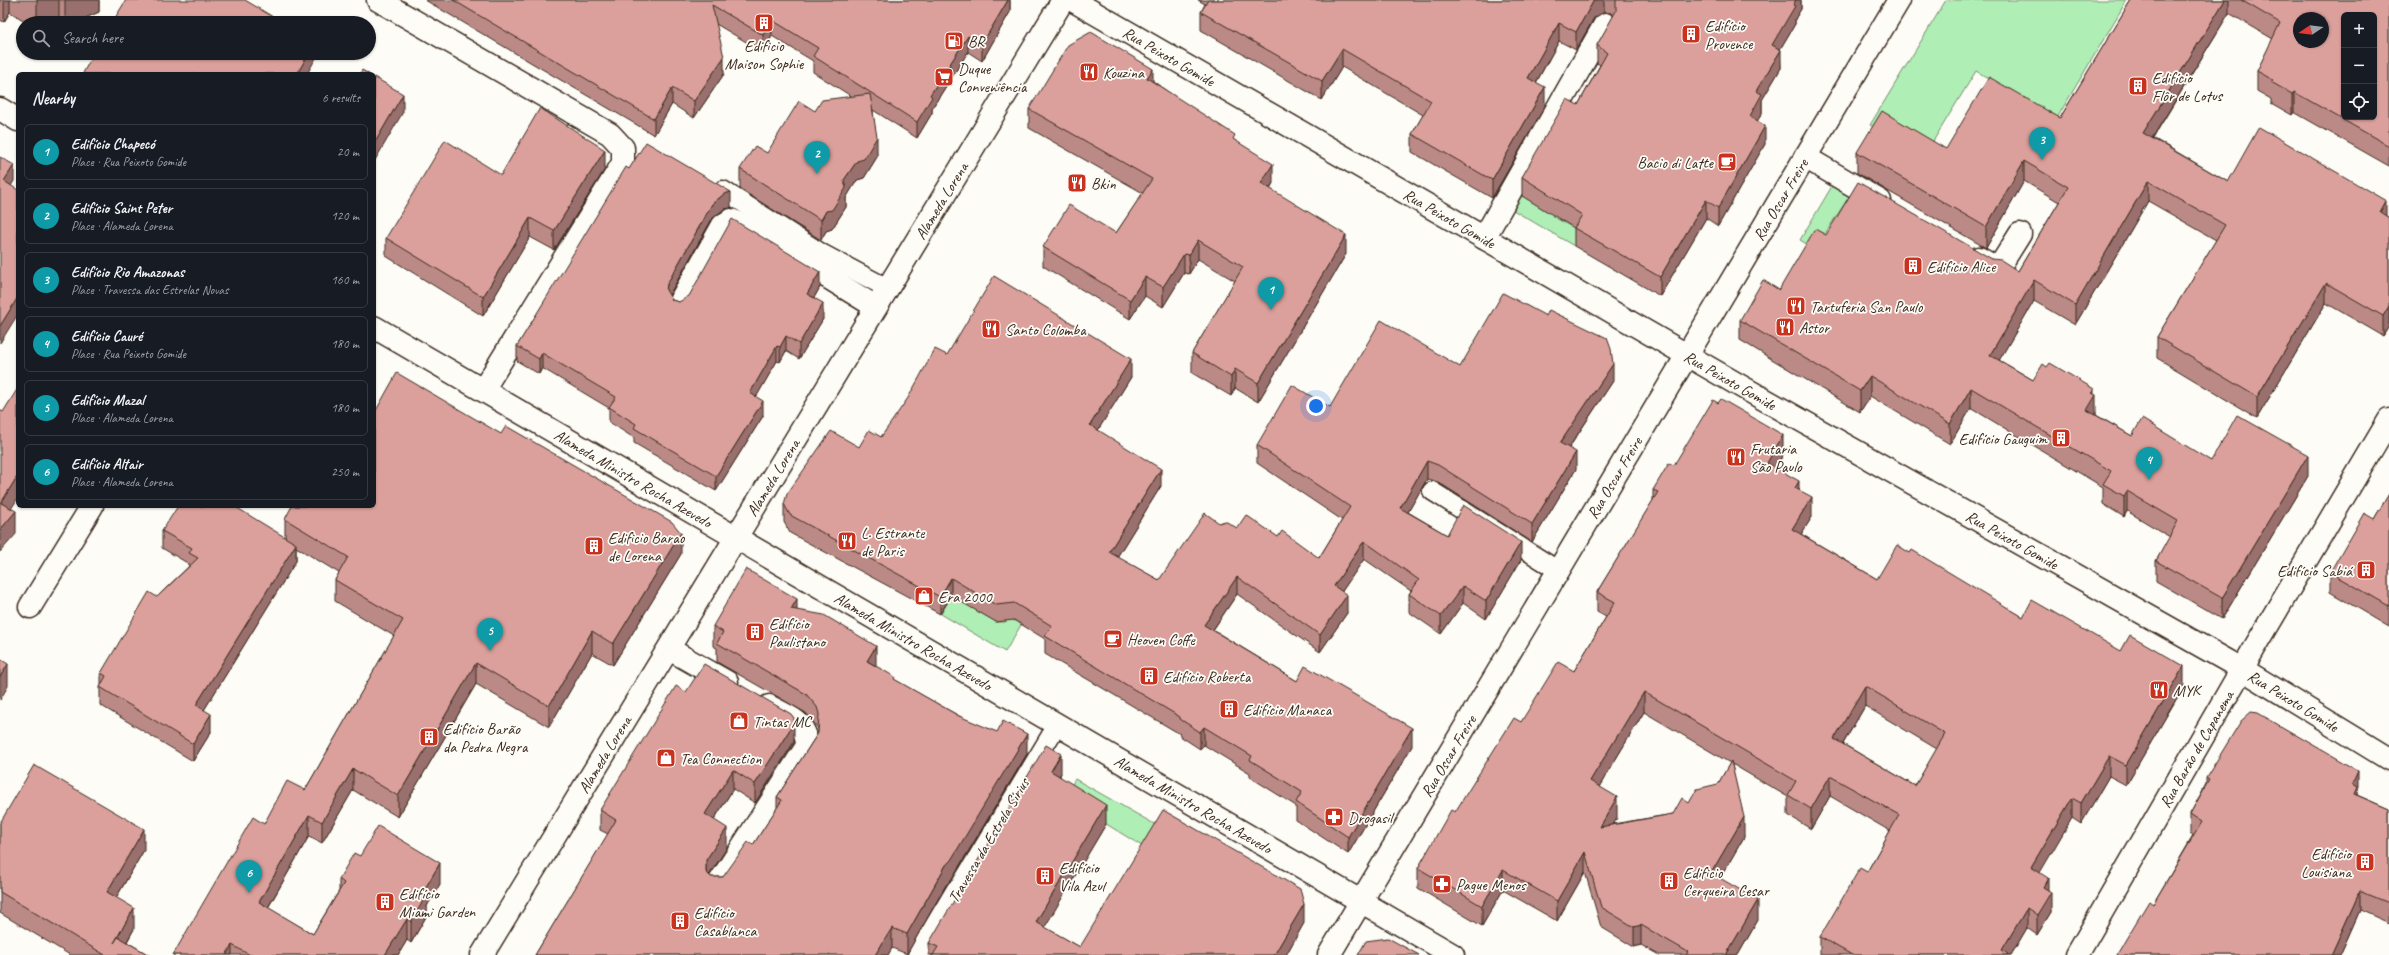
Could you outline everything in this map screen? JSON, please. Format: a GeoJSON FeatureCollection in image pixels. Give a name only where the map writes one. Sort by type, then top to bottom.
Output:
{"type":"FeatureCollection","features":[{"type":"Feature","properties":{"kind":"street"},"geometry":{"type":"LineString","coordinates":[[378,0],[610,134],[623,148],[623,163],[483,390]]}},
{"type":"Feature","properties":{"kind":"street","name":"Alameda Lorena"},"geometry":{"type":"LineString","coordinates":[[482,955],[1063,0]]}},
{"type":"Feature","properties":{"kind":"street","name":"Rua Peixoto Gomide"},"geometry":{"type":"LineString","coordinates":[[1072,0],[1688,356],[2242,670],[2389,759]]}},
{"type":"Feature","properties":{"kind":"street","name":"Rua Oscar Freire"},"geometry":{"type":"LineString","coordinates":[[1329,955],[1688,356],[1899,0]]}},
{"type":"Feature","properties":{"kind":"street"},"geometry":{"type":"LineString","coordinates":[[1484,238],[1605,24]]}},
{"type":"Feature","properties":{"kind":"street"},"geometry":{"type":"LineString","coordinates":[[0,109],[16,119]]}},
{"type":"Feature","properties":{"kind":"street"},"geometry":{"type":"LineString","coordinates":[[1806,157],[1895,209]]}},
{"type":"Feature","properties":{"kind":"street"},"geometry":{"type":"LineString","coordinates":[[678,304],[723,225],[731,220],[741,224],[876,307]]}},
{"type":"Feature","properties":{"kind":"street"},"geometry":{"type":"LineString","coordinates":[[1964,249],[1998,269],[2020,234]]}},
{"type":"Feature","properties":{"kind":"street","name":"Alameda Ministro Rocha Azevedo"},"geometry":{"type":"LineString","coordinates":[[376,328],[1453,955]]}},
{"type":"Feature","properties":{"kind":"street","name":"Rua Barão de Capanema"},"geometry":{"type":"LineString","coordinates":[[2077,955],[2389,420]]}},
{"type":"Feature","properties":{"kind":"street"},"geometry":{"type":"LineString","coordinates":[[30,607],[91,508]]}},
{"type":"Feature","properties":{"kind":"street"},"geometry":{"type":"LineString","coordinates":[[669,649],[800,724],[807,734],[807,746],[717,886]]}},
{"type":"Feature","properties":{"kind":"street","name":"Travessa da Estrela Sírius"},"geometry":{"type":"LineString","coordinates":[[919,955],[957,891]]}},
{"type":"Feature","properties":{"kind":"lane"},"geometry":{"type":"LineString","coordinates":[[723,190],[823,254],[887,288]]}},
{"type":"Feature","properties":{"kind":"lane"},"geometry":{"type":"LineString","coordinates":[[1432,490],[1559,571]]}},
{"type":"Feature","properties":{"kind":"lane","name":"Travessa da Estrela Sírius"},"geometry":{"type":"LineString","coordinates":[[957,891],[1057,725]]}},
{"type":"Feature","properties":{"kind":"green space"},"geometry":{"type":"Polygon","coordinates":[[[1946,0],[2127,0],[2057,118],[1976,71],[1924,156],[1870,125],[1946,0]]]}},
{"type":"Feature","properties":{"kind":"green space"},"geometry":{"type":"Polygon","coordinates":[[[1835,181],[1852,192],[1815,249],[1800,240],[1835,181]]]}},
{"type":"Feature","properties":{"kind":"green space"},"geometry":{"type":"Polygon","coordinates":[[[1522,195],[1555,212],[1552,216],[1570,226],[1573,222],[1584,229],[1574,246],[1513,210],[1522,195]]]}},
{"type":"Feature","properties":{"kind":"green space"},"geometry":{"type":"Polygon","coordinates":[[[955,590],[996,622],[1005,622],[1010,618],[1021,625],[1005,652],[941,614],[955,590]]]}},
{"type":"Feature","properties":{"kind":"green space"},"geometry":{"type":"Polygon","coordinates":[[[1075,779],[1163,829],[1150,851],[1064,798],[1075,779]]]}},
{"type":"Feature","properties":{"kind":"building"},"geometry":{"type":"Polygon","coordinates":[[[126,0],[245,0],[271,16],[116,16],[126,0]]]}},
{"type":"Feature","properties":{"kind":"building"},"geometry":{"type":"Polygon","coordinates":[[[453,0],[1008,0],[982,44],[968,36],[930,95],[932,97],[917,122],[813,56],[818,48],[772,20],[763,35],[712,5],[724,57],[694,101],[672,88],[654,119],[453,0]]]}},
{"type":"Feature","properties":{"kind":"building"},"geometry":{"type":"Polygon","coordinates":[[[1208,0],[1594,0],[1576,32],[1559,23],[1528,78],[1545,87],[1492,180],[1412,134],[1431,101],[1342,49],[1322,81],[1201,12],[1208,0]]]}},
{"type":"Feature","properties":{"kind":"building"},"geometry":{"type":"Polygon","coordinates":[[[1616,0],[1796,0],[1793,5],[1795,6],[1772,45],[1781,50],[1756,91],[1762,94],[1750,116],[1765,126],[1718,208],[1706,200],[1660,277],[1574,228],[1582,215],[1522,177],[1567,99],[1578,105],[1607,53],[1597,45],[1616,11],[1616,0]]]}},
{"type":"Feature","properties":{"kind":"building"},"geometry":{"type":"Polygon","coordinates":[[[2131,0],[2225,0],[2143,133],[2228,182],[2259,127],[2386,201],[2380,212],[2389,218],[2389,306],[2383,316],[2326,283],[2257,397],[2157,337],[2225,225],[2148,181],[2075,305],[2034,280],[1990,355],[2033,380],[2043,364],[2047,367],[2050,363],[2094,389],[2092,393],[2096,395],[2087,410],[2132,436],[2142,419],[2211,461],[2237,415],[2308,455],[2222,598],[2156,561],[2178,521],[2127,491],[2124,496],[2103,484],[2111,471],[1971,388],[1950,424],[1870,376],[1860,391],[1740,320],[1763,280],[1779,290],[1815,229],[1826,235],[1858,182],[1992,259],[2001,260],[2018,271],[2068,187],[2024,161],[1986,227],[1857,152],[1882,111],[1946,149],[1989,77],[2060,118],[2131,0]]]}},
{"type":"Feature","properties":{"kind":"building"},"geometry":{"type":"Polygon","coordinates":[[[2241,0],[2389,0],[2389,146],[2343,120],[2377,120],[2377,12],[2341,12],[2341,119],[2294,92],[2292,94],[2271,82],[2273,80],[2257,71],[2280,23],[2241,0]]]}},
{"type":"Feature","properties":{"kind":"building"},"geometry":{"type":"Polygon","coordinates":[[[1091,32],[1153,69],[1147,78],[1235,135],[1233,139],[1273,164],[1261,183],[1346,235],[1258,383],[1235,369],[1231,377],[1192,353],[1243,267],[1198,240],[1189,255],[1184,254],[1163,287],[1145,277],[1130,300],[1043,247],[1069,205],[1116,233],[1152,179],[1029,109],[1068,45],[1091,32]]]}},
{"type":"Feature","properties":{"kind":"building"},"geometry":{"type":"Polygon","coordinates":[[[90,60],[305,60],[298,72],[84,72],[90,60]]]}},
{"type":"Feature","properties":{"kind":"building"},"geometry":{"type":"Polygon","coordinates":[[[376,78],[403,94],[376,141],[376,78]]]}},
{"type":"Feature","properties":{"kind":"building"},"geometry":{"type":"Polygon","coordinates":[[[870,94],[877,137],[864,159],[857,161],[844,180],[846,188],[832,210],[826,211],[821,220],[740,169],[755,146],[767,153],[799,101],[815,111],[822,100],[870,94]]]}},
{"type":"Feature","properties":{"kind":"building"},"geometry":{"type":"Polygon","coordinates":[[[540,108],[605,150],[554,231],[530,218],[483,297],[386,238],[445,140],[501,175],[540,108]]]}},
{"type":"Feature","properties":{"kind":"building"},"geometry":{"type":"Polygon","coordinates":[[[646,142],[731,192],[724,194],[712,204],[667,284],[666,290],[672,300],[679,302],[689,296],[732,219],[820,272],[807,294],[823,303],[799,344],[786,336],[780,347],[777,346],[750,393],[763,401],[716,476],[634,428],[636,424],[609,407],[616,397],[542,353],[539,359],[517,346],[626,167],[629,169],[646,142]]]}},
{"type":"Feature","properties":{"kind":"building"},"geometry":{"type":"Polygon","coordinates":[[[0,157],[14,165],[4,181],[16,189],[16,300],[0,326],[0,157]]]}},
{"type":"Feature","properties":{"kind":"building"},"geometry":{"type":"Polygon","coordinates":[[[994,276],[1131,359],[1090,425],[1161,469],[1109,552],[1159,580],[1205,513],[1219,523],[1225,521],[1237,528],[1246,515],[1278,537],[1282,531],[1319,558],[1350,507],[1257,445],[1292,385],[1330,407],[1381,320],[1460,367],[1503,293],[1546,316],[1549,310],[1607,338],[1611,349],[1613,364],[1560,443],[1576,452],[1532,524],[1438,465],[1427,461],[1400,508],[1447,535],[1463,505],[1521,542],[1486,601],[1463,586],[1441,616],[1409,594],[1419,580],[1364,541],[1334,586],[1347,595],[1320,635],[1237,577],[1204,625],[1297,681],[1305,666],[1412,728],[1348,837],[1296,802],[1302,792],[1250,760],[1252,756],[1204,727],[1200,732],[1180,719],[1180,717],[1045,636],[1052,626],[1014,603],[996,605],[951,578],[940,597],[790,515],[784,504],[787,494],[831,431],[859,447],[869,430],[881,437],[908,398],[935,349],[947,355],[994,276]]]}},
{"type":"Feature","properties":{"kind":"building"},"geometry":{"type":"Polygon","coordinates":[[[397,373],[501,434],[506,426],[672,522],[681,533],[613,644],[592,631],[549,706],[476,663],[398,796],[353,769],[322,822],[309,815],[259,902],[313,934],[344,883],[339,879],[354,853],[360,856],[378,826],[440,863],[423,892],[427,894],[411,922],[407,919],[385,955],[250,955],[232,945],[226,955],[173,955],[253,817],[264,824],[287,781],[305,790],[403,620],[335,580],[348,557],[285,519],[291,508],[376,508],[376,410],[397,373]]]}},
{"type":"Feature","properties":{"kind":"building"},"geometry":{"type":"Polygon","coordinates":[[[16,391],[16,478],[1,503],[16,511],[0,530],[0,410],[3,412],[16,391]]]}},
{"type":"Feature","properties":{"kind":"building"},"geometry":{"type":"Polygon","coordinates":[[[1721,399],[1783,435],[1767,463],[1799,481],[1795,488],[1812,497],[1792,529],[1877,579],[1897,545],[1910,553],[1912,550],[2023,617],[2032,600],[2121,651],[2130,635],[2184,666],[2126,765],[2109,756],[2081,803],[2072,798],[2031,867],[2048,878],[2043,887],[2051,892],[2037,915],[2027,908],[2002,950],[2008,954],[2007,955],[1852,955],[1820,937],[1860,868],[1867,872],[1899,815],[1830,776],[1811,809],[1788,795],[1796,781],[1644,692],[1590,781],[1617,797],[1600,827],[1673,814],[1682,798],[1689,803],[1697,789],[1718,784],[1731,761],[1744,817],[1711,873],[1758,900],[1726,955],[1686,955],[1688,952],[1641,925],[1634,927],[1601,907],[1585,852],[1557,901],[1503,870],[1482,906],[1418,868],[1451,810],[1455,812],[1514,718],[1521,722],[1558,662],[1574,671],[1615,602],[1597,592],[1658,492],[1653,490],[1669,463],[1674,465],[1713,400],[1718,403],[1721,399]],[[1865,686],[1834,739],[1915,786],[1945,734],[1865,686]]]}},
{"type":"Feature","properties":{"kind":"building","name":"Edifício Sabiá"},"geometry":{"type":"Polygon","coordinates":[[[2389,494],[2389,606],[2330,572],[2364,513],[2374,519],[2389,494]]]}},
{"type":"Feature","properties":{"kind":"building"},"geometry":{"type":"Polygon","coordinates":[[[177,508],[237,508],[296,544],[196,705],[211,714],[193,744],[100,687],[106,676],[101,673],[149,592],[157,597],[198,558],[189,553],[192,548],[162,531],[177,508]]]}},
{"type":"Feature","properties":{"kind":"building"},"geometry":{"type":"Polygon","coordinates":[[[746,569],[797,599],[791,609],[824,615],[876,646],[867,661],[895,677],[894,679],[959,716],[997,732],[1003,721],[1027,734],[951,860],[946,865],[907,934],[892,928],[875,955],[535,955],[616,820],[600,810],[676,686],[686,692],[704,664],[791,714],[794,718],[794,723],[755,784],[733,770],[705,814],[727,828],[706,860],[706,872],[711,877],[723,877],[748,842],[753,845],[782,800],[777,797],[818,733],[819,714],[817,707],[806,694],[717,643],[723,632],[713,626],[746,569]]]}},
{"type":"Feature","properties":{"kind":"building"},"geometry":{"type":"Polygon","coordinates":[[[0,659],[8,664],[0,677],[0,659]]]}},
{"type":"Feature","properties":{"kind":"building"},"geometry":{"type":"Polygon","coordinates":[[[2251,712],[2258,713],[2358,771],[2352,784],[2357,787],[2354,794],[2389,809],[2389,903],[2360,891],[2331,955],[2117,954],[2149,901],[2153,904],[2202,822],[2190,814],[2209,780],[2206,778],[2241,721],[2251,712]]]}},
{"type":"Feature","properties":{"kind":"building"},"geometry":{"type":"Polygon","coordinates":[[[1046,745],[1061,754],[1051,771],[1106,805],[1036,922],[1080,947],[1163,810],[1300,889],[1304,904],[1274,955],[933,955],[938,947],[929,943],[1046,745]]]}},
{"type":"Feature","properties":{"kind":"building"},"geometry":{"type":"Polygon","coordinates":[[[34,765],[144,829],[107,892],[134,908],[114,943],[118,937],[149,955],[105,955],[0,892],[0,823],[34,765]]]}},
{"type":"Feature","properties":{"kind":"building"},"geometry":{"type":"Polygon","coordinates":[[[1388,938],[1419,955],[1358,955],[1366,941],[1388,938]]]}},
{"type":"Feature","properties":{"kind":"place","name":"Edificio Maison Sophie"},"geometry":{"type":"Point","coordinates":[764,23]}},
{"type":"Feature","properties":{"kind":"place","name":"Edifício Provence"},"geometry":{"type":"Point","coordinates":[1691,34]}},
{"type":"Feature","properties":{"kind":"place","name":"BR"},"geometry":{"type":"Point","coordinates":[954,41]}},
{"type":"Feature","properties":{"kind":"place","name":"Kouzina"},"geometry":{"type":"Point","coordinates":[1089,72]}},
{"type":"Feature","properties":{"kind":"place","name":"Duque Conveniência"},"geometry":{"type":"Point","coordinates":[944,77]}},
{"type":"Feature","properties":{"kind":"place","name":"Edifício Flôr de Lotus"},"geometry":{"type":"Point","coordinates":[2138,86]}},
{"type":"Feature","properties":{"kind":"place","name":"Edifício Rio Amazonas"},"geometry":{"type":"Point","coordinates":[2042,160]}},
{"type":"Feature","properties":{"kind":"place","name":"Bacio di Latte"},"geometry":{"type":"Point","coordinates":[1727,162]}},
{"type":"Feature","properties":{"kind":"place","name":"Edifício Saint Peter"},"geometry":{"type":"Point","coordinates":[817,174]}},
{"type":"Feature","properties":{"kind":"place","name":"Bkin"},"geometry":{"type":"Point","coordinates":[1077,183]}},
{"type":"Feature","properties":{"kind":"place","name":"Edifício Alice"},"geometry":{"type":"Point","coordinates":[1913,266]}},
{"type":"Feature","properties":{"kind":"place","name":"Tartuferia San Paulo"},"geometry":{"type":"Point","coordinates":[1796,306]}},
{"type":"Feature","properties":{"kind":"place","name":"Edifício Chapecó"},"geometry":{"type":"Point","coordinates":[1271,310]}},
{"type":"Feature","properties":{"kind":"place","name":"Astor"},"geometry":{"type":"Point","coordinates":[1785,327]}},
{"type":"Feature","properties":{"kind":"place","name":"Santo Colomba"},"geometry":{"type":"Point","coordinates":[991,329]}},
{"type":"Feature","properties":{"kind":"place","name":"Edifício Gauguim"},"geometry":{"type":"Point","coordinates":[2061,438]}},
{"type":"Feature","properties":{"kind":"place","name":"Frutaria São Paulo"},"geometry":{"type":"Point","coordinates":[1736,457]}},
{"type":"Feature","properties":{"kind":"place","name":"Edifício Cauré"},"geometry":{"type":"Point","coordinates":[2149,480]}},
{"type":"Feature","properties":{"kind":"place","name":"L. Estrante de Paris"},"geometry":{"type":"Point","coordinates":[847,541]}},
{"type":"Feature","properties":{"kind":"place","name":"Edificio Barao de Lorena"},"geometry":{"type":"Point","coordinates":[594,546]}},
{"type":"Feature","properties":{"kind":"place","name":"Edifício Sabiá"},"geometry":{"type":"Point","coordinates":[2366,570]}},
{"type":"Feature","properties":{"kind":"place","name":"Era 2000"},"geometry":{"type":"Point","coordinates":[924,596]}},
{"type":"Feature","properties":{"kind":"place","name":"Edifício Paulistano"},"geometry":{"type":"Point","coordinates":[755,632]}},
{"type":"Feature","properties":{"kind":"place","name":"Heoven Coffe"},"geometry":{"type":"Point","coordinates":[1113,639]}},
{"type":"Feature","properties":{"kind":"place","name":"Edifício Mazal"},"geometry":{"type":"Point","coordinates":[490,651]}},
{"type":"Feature","properties":{"kind":"place","name":"Edifício Roberta"},"geometry":{"type":"Point","coordinates":[1149,676]}},
{"type":"Feature","properties":{"kind":"place","name":"MYK"},"geometry":{"type":"Point","coordinates":[2159,690]}},
{"type":"Feature","properties":{"kind":"place","name":"Edifício Manaca"},"geometry":{"type":"Point","coordinates":[1229,709]}},
{"type":"Feature","properties":{"kind":"place","name":"Tintas MC"},"geometry":{"type":"Point","coordinates":[739,721]}},
{"type":"Feature","properties":{"kind":"place","name":"Edifício Barão da Pedra Negra"},"geometry":{"type":"Point","coordinates":[429,737]}},
{"type":"Feature","properties":{"kind":"place","name":"Tea Connection"},"geometry":{"type":"Point","coordinates":[666,758]}},
{"type":"Feature","properties":{"kind":"place","name":"Drogasil"},"geometry":{"type":"Point","coordinates":[1334,817]}},
{"type":"Feature","properties":{"kind":"place","name":"Edifício Louisiana"},"geometry":{"type":"Point","coordinates":[2365,862]}},
{"type":"Feature","properties":{"kind":"place","name":"Edifício Vila Azul"},"geometry":{"type":"Point","coordinates":[1045,876]}},
{"type":"Feature","properties":{"kind":"place","name":"Edificio Cerqueira Cesar"},"geometry":{"type":"Point","coordinates":[1669,881]}},
{"type":"Feature","properties":{"kind":"place","name":"Pague Menos"},"geometry":{"type":"Point","coordinates":[1442,884]}},
{"type":"Feature","properties":{"kind":"place","name":"Edifício Altair"},"geometry":{"type":"Point","coordinates":[249,893]}},
{"type":"Feature","properties":{"kind":"place","name":"Edifício Miami Garden"},"geometry":{"type":"Point","coordinates":[385,902]}},
{"type":"Feature","properties":{"kind":"place","name":"Edifício Casablanca"},"geometry":{"type":"Point","coordinates":[680,921]}}]}
